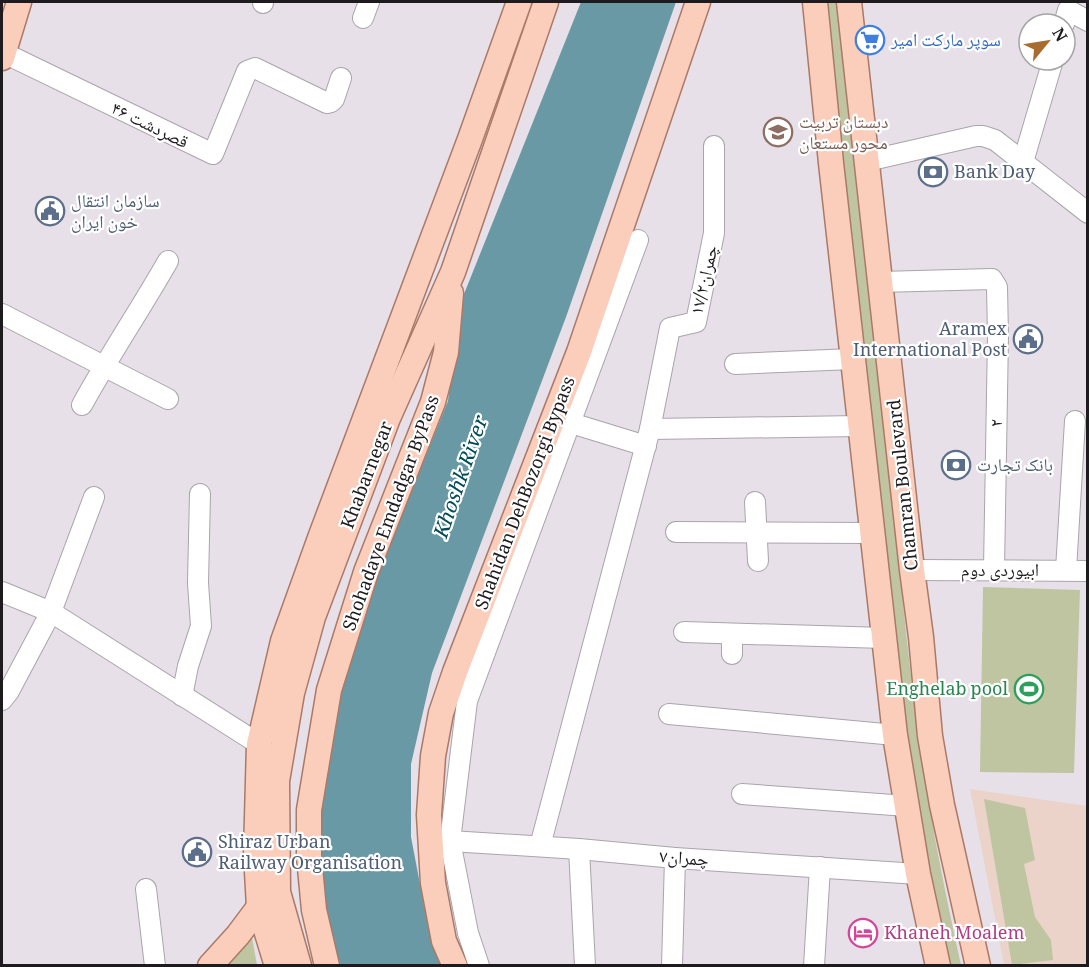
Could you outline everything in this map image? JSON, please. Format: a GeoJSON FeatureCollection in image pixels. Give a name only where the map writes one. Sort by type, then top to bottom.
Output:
{"type":"FeatureCollection","features":[{"type":"Feature","properties":{"kind":"main road"},"geometry":{"type":"LineString","coordinates":[[3,55],[20,2]]}},
{"type":"Feature","properties":{"kind":"main road","name":"Khabarnegar"},"geometry":{"type":"LineString","coordinates":[[277,966],[259,907],[256,854],[259,744],[283,641],[519,2]]}},
{"type":"Feature","properties":{"kind":"main road","name":"Khabarnegar"},"geometry":{"type":"LineString","coordinates":[[299,966],[278,892],[277,781],[292,693],[313,617],[388,418],[453,272],[546,2]]}},
{"type":"Feature","properties":{"kind":"main road","name":"Shahidan DehBozorgi Bypass"},"geometry":{"type":"LineString","coordinates":[[455,966],[444,940],[433,883],[429,815],[433,756],[441,713],[579,352],[700,2]]}},
{"type":"Feature","properties":{"kind":"main road","name":"Chamran Boulevard"},"geometry":{"type":"LineString","coordinates":[[815,2],[832,175],[895,735],[918,874],[938,966]]}},
{"type":"Feature","properties":{"kind":"main road","name":"Chamran Boulevard"},"geometry":{"type":"LineString","coordinates":[[849,2],[921,637],[930,736],[942,805],[978,966]]}},
{"type":"Feature","properties":{"kind":"main road","name":"Shohadaye Emdadgar ByPass"},"geometry":{"type":"LineString","coordinates":[[327,966],[314,910],[309,857],[309,810],[329,690],[366,572],[433,402],[446,351],[453,272]]}},
{"type":"Feature","properties":{"kind":"main road"},"geometry":{"type":"LineString","coordinates":[[210,966],[259,907]]}},
{"type":"Feature","properties":{"kind":"street","name":"۴۶ قصردشت"},"geometry":{"type":"LineString","coordinates":[[3,55],[213,154],[247,71],[250,69],[255,68],[327,103],[334,99],[341,78]]}},
{"type":"Feature","properties":{"kind":"street"},"geometry":{"type":"LineString","coordinates":[[1023,162],[1049,72]]}},
{"type":"Feature","properties":{"kind":"street"},"geometry":{"type":"LineString","coordinates":[[867,161],[983,136],[995,140],[1088,213]]}},
{"type":"Feature","properties":{"kind":"street","name":"چمران۱۷/۲"},"geometry":{"type":"LineString","coordinates":[[648,438],[670,328],[696,322],[714,233],[714,146]]}},
{"type":"Feature","properties":{"kind":"street"},"geometry":{"type":"LineString","coordinates":[[479,966],[468,933],[450,841],[467,701],[639,240]]}},
{"type":"Feature","properties":{"kind":"street"},"geometry":{"type":"LineString","coordinates":[[82,405],[168,261]]}},
{"type":"Feature","properties":{"kind":"street","name":"۲"},"geometry":{"type":"LineString","coordinates":[[880,282],[992,279],[997,287],[994,569]]}},
{"type":"Feature","properties":{"kind":"street"},"geometry":{"type":"LineString","coordinates":[[2,314],[168,399]]}},
{"type":"Feature","properties":{"kind":"street"},"geometry":{"type":"LineString","coordinates":[[735,364],[853,359]]}},
{"type":"Feature","properties":{"kind":"street"},"geometry":{"type":"LineString","coordinates":[[1066,570],[1075,421]]}},
{"type":"Feature","properties":{"kind":"street"},"geometry":{"type":"LineString","coordinates":[[571,423],[648,438],[860,426]]}},
{"type":"Feature","properties":{"kind":"street"},"geometry":{"type":"LineString","coordinates":[[540,846],[648,438]]}},
{"type":"Feature","properties":{"kind":"street"},"geometry":{"type":"LineString","coordinates":[[182,696],[188,666],[201,626],[198,583],[200,494]]}},
{"type":"Feature","properties":{"kind":"street"},"geometry":{"type":"LineString","coordinates":[[2,700],[9,692],[51,612],[94,497]]}},
{"type":"Feature","properties":{"kind":"street"},"geometry":{"type":"LineString","coordinates":[[755,502],[758,561]]}},
{"type":"Feature","properties":{"kind":"street"},"geometry":{"type":"LineString","coordinates":[[676,532],[873,533]]}},
{"type":"Feature","properties":{"kind":"street","name":"ابیوردی دوم"},"geometry":{"type":"LineString","coordinates":[[912,570],[1088,570]]}},
{"type":"Feature","properties":{"kind":"street"},"geometry":{"type":"LineString","coordinates":[[2,592],[51,612],[259,744]]}},
{"type":"Feature","properties":{"kind":"street"},"geometry":{"type":"LineString","coordinates":[[684,632],[884,638]]}},
{"type":"Feature","properties":{"kind":"street"},"geometry":{"type":"LineString","coordinates":[[732,633],[732,654]]}},
{"type":"Feature","properties":{"kind":"street"},"geometry":{"type":"LineString","coordinates":[[669,714],[895,735]]}},
{"type":"Feature","properties":{"kind":"street"},"geometry":{"type":"LineString","coordinates":[[742,794],[907,806]]}},
{"type":"Feature","properties":{"kind":"street","name":"چمران۷"},"geometry":{"type":"LineString","coordinates":[[450,841],[918,874]]}},
{"type":"Feature","properties":{"kind":"street"},"geometry":{"type":"LineString","coordinates":[[579,849],[585,966]]}},
{"type":"Feature","properties":{"kind":"street"},"geometry":{"type":"LineString","coordinates":[[672,963],[675,858]]}},
{"type":"Feature","properties":{"kind":"street"},"geometry":{"type":"LineString","coordinates":[[814,966],[820,867]]}},
{"type":"Feature","properties":{"kind":"street"},"geometry":{"type":"LineString","coordinates":[[146,889],[155,966]]}},
{"type":"Feature","properties":{"kind":"street"},"geometry":{"type":"LineString","coordinates":[[817,920],[828,966]]}},
{"type":"Feature","properties":{"kind":"shaded area"},"geometry":{"type":"Polygon","coordinates":[[[970,789],[1087,806],[1087,965],[1004,965],[970,789]]]}},
{"type":"Feature","properties":{"kind":"green space"},"geometry":{"type":"Polygon","coordinates":[[[825,2],[837,2],[916,715],[935,837],[961,965],[949,965],[937,915],[909,755],[825,2]]]}},
{"type":"Feature","properties":{"kind":"green space","name":"Enghelab pool"},"geometry":{"type":"Polygon","coordinates":[[[983,587],[1080,590],[1074,773],[980,772],[983,587]]]}},
{"type":"Feature","properties":{"kind":"green space"},"geometry":{"type":"Polygon","coordinates":[[[984,799],[1025,808],[1035,860],[1024,864],[1035,917],[1051,940],[1053,960],[1012,965],[984,799]]]}},
{"type":"Feature","properties":{"kind":"green space"},"geometry":{"type":"Polygon","coordinates":[[[252,937],[257,965],[224,965],[252,937]]]}},
{"type":"Feature","properties":{"kind":"water","name":"Khoshk River"},"geometry":{"type":"Polygon","coordinates":[[[581,2],[676,2],[566,317],[432,673],[411,764],[411,837],[428,926],[444,965],[341,966],[324,911],[319,845],[322,770],[354,634],[448,401],[460,304],[581,2]]]}},
{"type":"Feature","properties":{"kind":"place","name":"سوپر مارکت امیر"},"geometry":{"type":"Point","coordinates":[870,40]}},
{"type":"Feature","properties":{"kind":"place","name":"دبستان تربیت محور مستعان"},"geometry":{"type":"Point","coordinates":[778,132]}},
{"type":"Feature","properties":{"kind":"place","name":"Bank Day"},"geometry":{"type":"Point","coordinates":[933,172]}},
{"type":"Feature","properties":{"kind":"place","name":"سازمان انتقال خون ایران"},"geometry":{"type":"Point","coordinates":[50,211]}},
{"type":"Feature","properties":{"kind":"place","name":"Aramex International Post"},"geometry":{"type":"Point","coordinates":[1028,339]}},
{"type":"Feature","properties":{"kind":"place","name":"بانک تجارت"},"geometry":{"type":"Point","coordinates":[956,465]}},
{"type":"Feature","properties":{"kind":"place","name":"Enghelab pool"},"geometry":{"type":"Point","coordinates":[1029,689]}},
{"type":"Feature","properties":{"kind":"place","name":"Shiraz Urban Railway Organisation"},"geometry":{"type":"Point","coordinates":[197,852]}},
{"type":"Feature","properties":{"kind":"place","name":"Khaneh Moalem"},"geometry":{"type":"Point","coordinates":[863,933]}}]}
